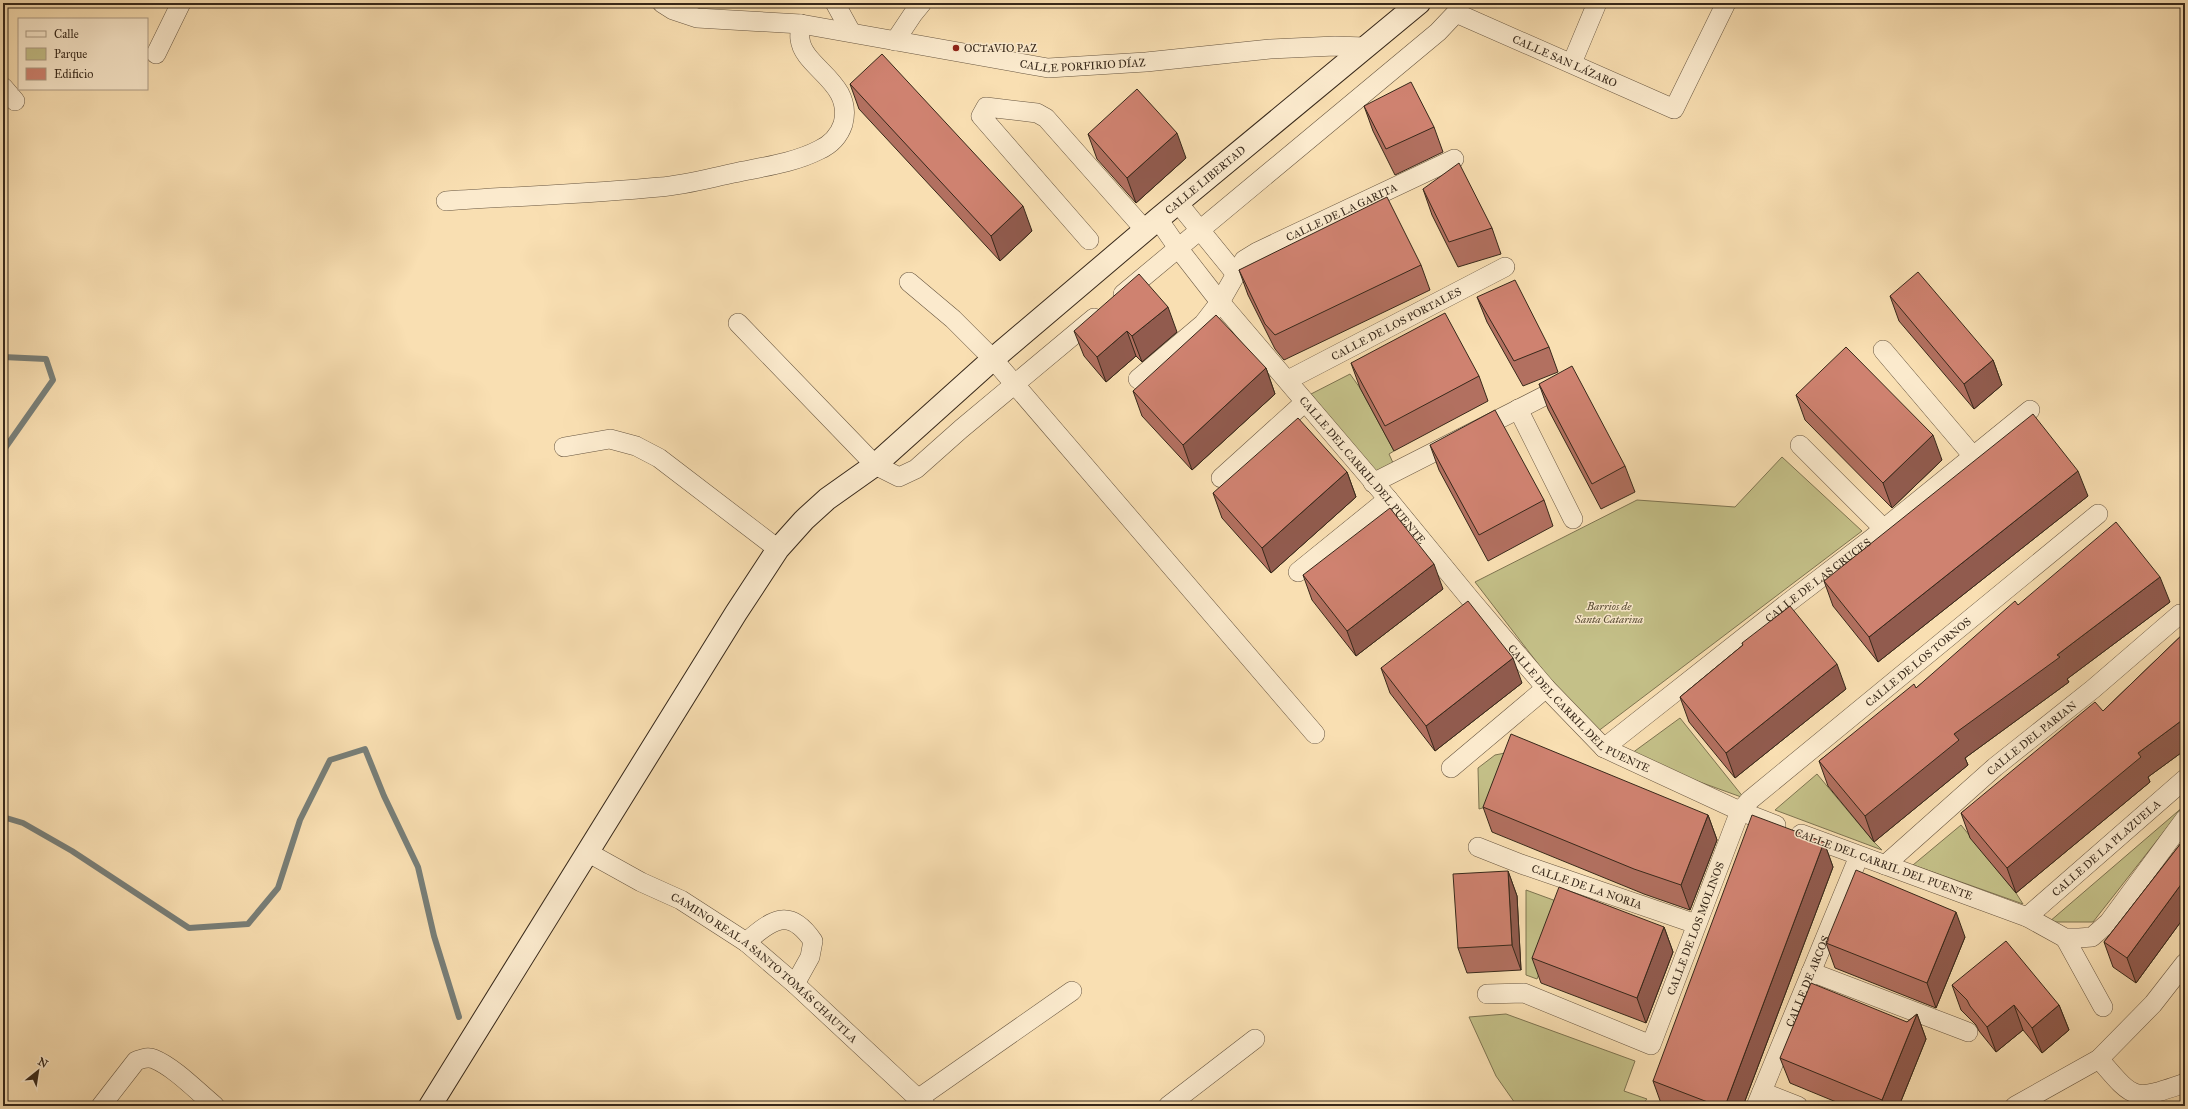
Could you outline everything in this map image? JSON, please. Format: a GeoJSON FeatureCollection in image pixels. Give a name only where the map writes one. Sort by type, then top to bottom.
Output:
{"type":"FeatureCollection","features":[{"type":"Feature","properties":{"kind":"main road","name":"CALLE LIBERTAD"},"geometry":{"type":"LineString","coordinates":[[430,1106],[736,613],[778,549],[804,520],[827,499],[874,465],[993,359],[1152,224],[1419,3]]}},
{"type":"Feature","properties":{"kind":"street"},"geometry":{"type":"LineString","coordinates":[[156,54],[181,3]]}},
{"type":"Feature","properties":{"kind":"street","name":"CALLE PORFIRIO DÍAZ"},"geometry":{"type":"LineString","coordinates":[[662,3],[673,10],[697,18],[801,24],[851,32],[895,42],[1048,68],[1130,63],[1270,49],[1335,46],[1365,47]]}},
{"type":"Feature","properties":{"kind":"street"},"geometry":{"type":"LineString","coordinates":[[835,3],[851,32]]}},
{"type":"Feature","properties":{"kind":"street"},"geometry":{"type":"LineString","coordinates":[[895,42],[922,3]]}},
{"type":"Feature","properties":{"kind":"street"},"geometry":{"type":"LineString","coordinates":[[1572,63],[1597,3]]}},
{"type":"Feature","properties":{"kind":"street","name":"CALLE SAN LÁZARO"},"geometry":{"type":"LineString","coordinates":[[1458,8],[1572,63],[1674,109],[1726,3]]}},
{"type":"Feature","properties":{"kind":"street"},"geometry":{"type":"LineString","coordinates":[[738,323],[874,465],[899,477],[916,469],[1199,229],[1438,32],[1458,8]]}},
{"type":"Feature","properties":{"kind":"street"},"geometry":{"type":"LineString","coordinates":[[446,201],[662,187],[777,164],[818,151],[838,136],[843,124],[844,110],[841,98],[834,83],[804,51],[800,39],[801,24]]}},
{"type":"Feature","properties":{"kind":"street","name":"CALLE DEL CARRIL DEL PUENTE"},"geometry":{"type":"LineString","coordinates":[[1089,240],[981,116],[986,107],[1037,113],[1046,118],[1178,248],[1220,302],[1388,499],[1465,605],[1604,748],[1740,811],[2027,917],[2065,938]]}},
{"type":"Feature","properties":{"kind":"street","name":"CALLE DE LA GARITA"},"geometry":{"type":"LineString","coordinates":[[1235,273],[1244,260],[1257,252],[1454,159]]}},
{"type":"Feature","properties":{"kind":"street"},"geometry":{"type":"LineString","coordinates":[[1138,379],[1203,324],[1220,302],[1235,273],[1178,203]]}},
{"type":"Feature","properties":{"kind":"street","name":"CALLE DE LOS PORTALES"},"geometry":{"type":"LineString","coordinates":[[1288,380],[1505,267]]}},
{"type":"Feature","properties":{"kind":"street"},"geometry":{"type":"LineString","coordinates":[[909,282],[953,320],[993,359],[1315,734]]}},
{"type":"Feature","properties":{"kind":"street"},"geometry":{"type":"LineString","coordinates":[[1884,350],[1973,456]]}},
{"type":"Feature","properties":{"kind":"street"},"geometry":{"type":"LineString","coordinates":[[1373,483],[1568,385]]}},
{"type":"Feature","properties":{"kind":"street"},"geometry":{"type":"LineString","coordinates":[[1221,478],[1305,402]]}},
{"type":"Feature","properties":{"kind":"street"},"geometry":{"type":"LineString","coordinates":[[1518,409],[1573,519]]}},
{"type":"Feature","properties":{"kind":"street","name":"CALLE DE LAS CRUCES"},"geometry":{"type":"LineString","coordinates":[[1604,748],[1884,529],[2030,410]]}},
{"type":"Feature","properties":{"kind":"street"},"geometry":{"type":"LineString","coordinates":[[564,446],[610,439],[636,446],[659,458],[778,549]]}},
{"type":"Feature","properties":{"kind":"street"},"geometry":{"type":"LineString","coordinates":[[1800,445],[1884,529]]}},
{"type":"Feature","properties":{"kind":"street"},"geometry":{"type":"LineString","coordinates":[[1298,572],[1388,499]]}},
{"type":"Feature","properties":{"kind":"street","name":"CALLE DE LOS TORNOS"},"geometry":{"type":"LineString","coordinates":[[1740,811],[1750,800],[2098,514]]}},
{"type":"Feature","properties":{"kind":"street","name":"CALLE DEL PARIAN"},"geometry":{"type":"LineString","coordinates":[[1885,865],[1995,767],[2093,689],[2180,614]]}},
{"type":"Feature","properties":{"kind":"street"},"geometry":{"type":"LineString","coordinates":[[1451,768],[1546,688]]}},
{"type":"Feature","properties":{"kind":"street","name":"CALLE DE LA PLAZUELA"},"geometry":{"type":"LineString","coordinates":[[2027,917],[2185,779]]}},
{"type":"Feature","properties":{"kind":"street","name":"CALLE DE LOS MOLINOS"},"geometry":{"type":"LineString","coordinates":[[1487,994],[1524,993],[1651,1045],[1740,811]]}},
{"type":"Feature","properties":{"kind":"street"},"geometry":{"type":"LineString","coordinates":[[2103,1007],[2065,938],[2092,937],[2101,932],[2185,819]]}},
{"type":"Feature","properties":{"kind":"street","name":"CALLE DE LA NORIA"},"geometry":{"type":"LineString","coordinates":[[1478,847],[1529,867],[1696,924]]}},
{"type":"Feature","properties":{"kind":"street","name":"CAMINO REAL A SANTO TOMÁS CHAUTLA"},"geometry":{"type":"LineString","coordinates":[[587,852],[641,882],[681,900],[746,942],[795,984],[923,1102]]}},
{"type":"Feature","properties":{"kind":"street","name":"CALLE DE ARCOS"},"geometry":{"type":"LineString","coordinates":[[1759,1099],[1859,856]]}},
{"type":"Feature","properties":{"kind":"street"},"geometry":{"type":"LineString","coordinates":[[746,942],[769,923],[789,920],[803,927],[813,941],[810,957],[795,984]]}},
{"type":"Feature","properties":{"kind":"street"},"geometry":{"type":"LineString","coordinates":[[2015,1106],[2099,1058],[2153,1004],[2185,963]]}},
{"type":"Feature","properties":{"kind":"street"},"geometry":{"type":"LineString","coordinates":[[1811,972],[1968,1032]]}},
{"type":"Feature","properties":{"kind":"street"},"geometry":{"type":"LineString","coordinates":[[923,1102],[1072,991]]}},
{"type":"Feature","properties":{"kind":"street"},"geometry":{"type":"LineString","coordinates":[[1168,1106],[1255,1039]]}},
{"type":"Feature","properties":{"kind":"street"},"geometry":{"type":"LineString","coordinates":[[101,1106],[136,1061],[144,1058],[153,1058],[166,1066],[215,1106]]}},
{"type":"Feature","properties":{"kind":"street"},"geometry":{"type":"LineString","coordinates":[[2099,1058],[2131,1092],[2150,1095],[2185,1083]]}},
{"type":"Feature","properties":{"kind":"street"},"geometry":{"type":"LineString","coordinates":[[1759,1099],[1798,1106]]}},
{"type":"Feature","properties":{"kind":"green space"},"geometry":{"type":"Polygon","coordinates":[[[1350,374],[1360,388],[1394,451],[1389,454],[1394,465],[1377,474],[1311,394],[1350,374]]]}},
{"type":"Feature","properties":{"kind":"green space","name":"Barrios de Santa Catarina"},"geometry":{"type":"Polygon","coordinates":[[[1782,457],[1862,531],[1593,735],[1475,582],[1637,500],[1735,507],[1782,457]]]}},
{"type":"Feature","properties":{"kind":"green space"},"geometry":{"type":"Polygon","coordinates":[[[1680,718],[1744,798],[1628,756],[1680,718]]]}},
{"type":"Feature","properties":{"kind":"green space"},"geometry":{"type":"Polygon","coordinates":[[[1520,750],[1500,803],[1479,809],[1478,768],[1495,755],[1520,750]]]}},
{"type":"Feature","properties":{"kind":"green space"},"geometry":{"type":"Polygon","coordinates":[[[1817,774],[1874,842],[1882,850],[1775,810],[1817,774]]]}},
{"type":"Feature","properties":{"kind":"green space"},"geometry":{"type":"Polygon","coordinates":[[[2184,806],[2093,922],[2049,922],[2184,806]]]}},
{"type":"Feature","properties":{"kind":"green space"},"geometry":{"type":"Polygon","coordinates":[[[1961,825],[2016,893],[2023,904],[1913,865],[1961,825]]]}},
{"type":"Feature","properties":{"kind":"green space"},"geometry":{"type":"Polygon","coordinates":[[[1526,890],[1567,905],[1537,979],[1526,975],[1526,890]]]}},
{"type":"Feature","properties":{"kind":"green space"},"geometry":{"type":"Polygon","coordinates":[[[1506,1014],[1635,1061],[1624,1091],[1647,1099],[1641,1106],[1517,1106],[1496,1076],[1469,1017],[1506,1014]]]}},
{"type":"Feature","properties":{"kind":"building"},"geometry":{"type":"Polygon","coordinates":[[[882,54],[1023,206],[991,236],[850,84],[882,54]]]}},
{"type":"Feature","properties":{"kind":"building"},"geometry":{"type":"Polygon","coordinates":[[[1411,82],[1434,127],[1386,149],[1364,106],[1411,82]]]}},
{"type":"Feature","properties":{"kind":"building"},"geometry":{"type":"Polygon","coordinates":[[[1137,89],[1177,133],[1127,178],[1088,134],[1137,89]]]}},
{"type":"Feature","properties":{"kind":"building"},"geometry":{"type":"Polygon","coordinates":[[[1459,163],[1492,228],[1449,242],[1423,189],[1459,163]]]}},
{"type":"Feature","properties":{"kind":"building"},"geometry":{"type":"Polygon","coordinates":[[[1387,197],[1421,265],[1275,335],[1265,324],[1239,270],[1387,197]]]}},
{"type":"Feature","properties":{"kind":"building"},"geometry":{"type":"Polygon","coordinates":[[[1918,272],[1993,360],[1964,384],[1890,296],[1918,272]]]}},
{"type":"Feature","properties":{"kind":"building"},"geometry":{"type":"Polygon","coordinates":[[[1139,274],[1168,307],[1132,336],[1127,331],[1097,357],[1074,331],[1139,274]]]}},
{"type":"Feature","properties":{"kind":"building"},"geometry":{"type":"Polygon","coordinates":[[[1515,280],[1549,347],[1514,361],[1477,297],[1515,280]]]}},
{"type":"Feature","properties":{"kind":"building"},"geometry":{"type":"Polygon","coordinates":[[[1445,313],[1479,376],[1385,426],[1351,363],[1445,313]]]}},
{"type":"Feature","properties":{"kind":"building"},"geometry":{"type":"Polygon","coordinates":[[[1216,315],[1266,368],[1183,445],[1133,391],[1216,315]]]}},
{"type":"Feature","properties":{"kind":"building"},"geometry":{"type":"Polygon","coordinates":[[[1846,347],[1933,435],[1883,483],[1796,395],[1846,347]]]}},
{"type":"Feature","properties":{"kind":"building"},"geometry":{"type":"Polygon","coordinates":[[[1572,366],[1625,466],[1592,484],[1539,384],[1572,366]]]}},
{"type":"Feature","properties":{"kind":"building"},"geometry":{"type":"Polygon","coordinates":[[[1495,410],[1544,500],[1479,535],[1430,445],[1495,410]]]}},
{"type":"Feature","properties":{"kind":"building"},"geometry":{"type":"Polygon","coordinates":[[[2033,414],[2078,471],[1869,637],[1824,581],[2033,414]]]}},
{"type":"Feature","properties":{"kind":"building"},"geometry":{"type":"Polygon","coordinates":[[[1298,418],[1347,472],[1262,548],[1213,493],[1298,418]]]}},
{"type":"Feature","properties":{"kind":"building"},"geometry":{"type":"Polygon","coordinates":[[[1390,508],[1434,564],[1347,631],[1303,575],[1390,508]]]}},
{"type":"Feature","properties":{"kind":"building"},"geometry":{"type":"Polygon","coordinates":[[[2116,522],[2160,577],[2057,655],[2060,657],[1954,734],[1959,740],[1865,816],[1819,761],[1914,684],[1916,688],[2015,601],[2018,605],[2116,522]]]}},
{"type":"Feature","properties":{"kind":"building"},"geometry":{"type":"Polygon","coordinates":[[[1468,601],[1513,658],[1426,726],[1381,668],[1468,601]]]}},
{"type":"Feature","properties":{"kind":"building"},"geometry":{"type":"Polygon","coordinates":[[[1790,606],[1837,664],[1726,753],[1680,697],[1743,645],[1742,643],[1790,606]]]}},
{"type":"Feature","properties":{"kind":"building"},"geometry":{"type":"Polygon","coordinates":[[[2185,632],[2185,718],[2138,753],[2141,757],[2007,868],[1961,813],[2095,702],[2103,711],[2185,632]]]}},
{"type":"Feature","properties":{"kind":"building"},"geometry":{"type":"Polygon","coordinates":[[[1511,734],[1708,815],[1681,885],[1634,869],[1483,807],[1511,734]]]}},
{"type":"Feature","properties":{"kind":"building"},"geometry":{"type":"Polygon","coordinates":[[[1752,815],[1824,842],[1725,1106],[1718,1106],[1653,1081],[1752,815]]]}},
{"type":"Feature","properties":{"kind":"building"},"geometry":{"type":"Polygon","coordinates":[[[2185,838],[2185,879],[2127,958],[2104,942],[2185,838]]]}},
{"type":"Feature","properties":{"kind":"building"},"geometry":{"type":"Polygon","coordinates":[[[1856,870],[1956,912],[1927,983],[1826,943],[1856,870]]]}},
{"type":"Feature","properties":{"kind":"building"},"geometry":{"type":"Polygon","coordinates":[[[1508,871],[1512,945],[1458,948],[1453,874],[1508,871]]]}},
{"type":"Feature","properties":{"kind":"building"},"geometry":{"type":"Polygon","coordinates":[[[1559,887],[1664,927],[1637,998],[1532,958],[1559,887]]]}},
{"type":"Feature","properties":{"kind":"building"},"geometry":{"type":"Polygon","coordinates":[[[2006,941],[2059,1005],[2032,1028],[2014,1005],[1987,1027],[1967,1000],[1952,985],[2006,941]]]}},
{"type":"Feature","properties":{"kind":"building"},"geometry":{"type":"Polygon","coordinates":[[[1811,983],[1907,1022],[1917,1014],[1882,1100],[1780,1058],[1811,983]]]}},
{"type":"Feature","properties":{"kind":"waterway"},"geometry":{"type":"LineString","coordinates":[[3,357],[46,359],[53,380],[3,451]]}},
{"type":"Feature","properties":{"kind":"waterway"},"geometry":{"type":"LineString","coordinates":[[3,817],[23,823],[72,851],[189,928],[248,924],[278,888],[300,820],[330,760],[365,749],[384,796],[418,867],[434,936],[459,1017]]}},
{"type":"Feature","properties":{"kind":"place","name":"OCTAVIO PAZ"},"geometry":{"type":"Point","coordinates":[956,48]}}]}
